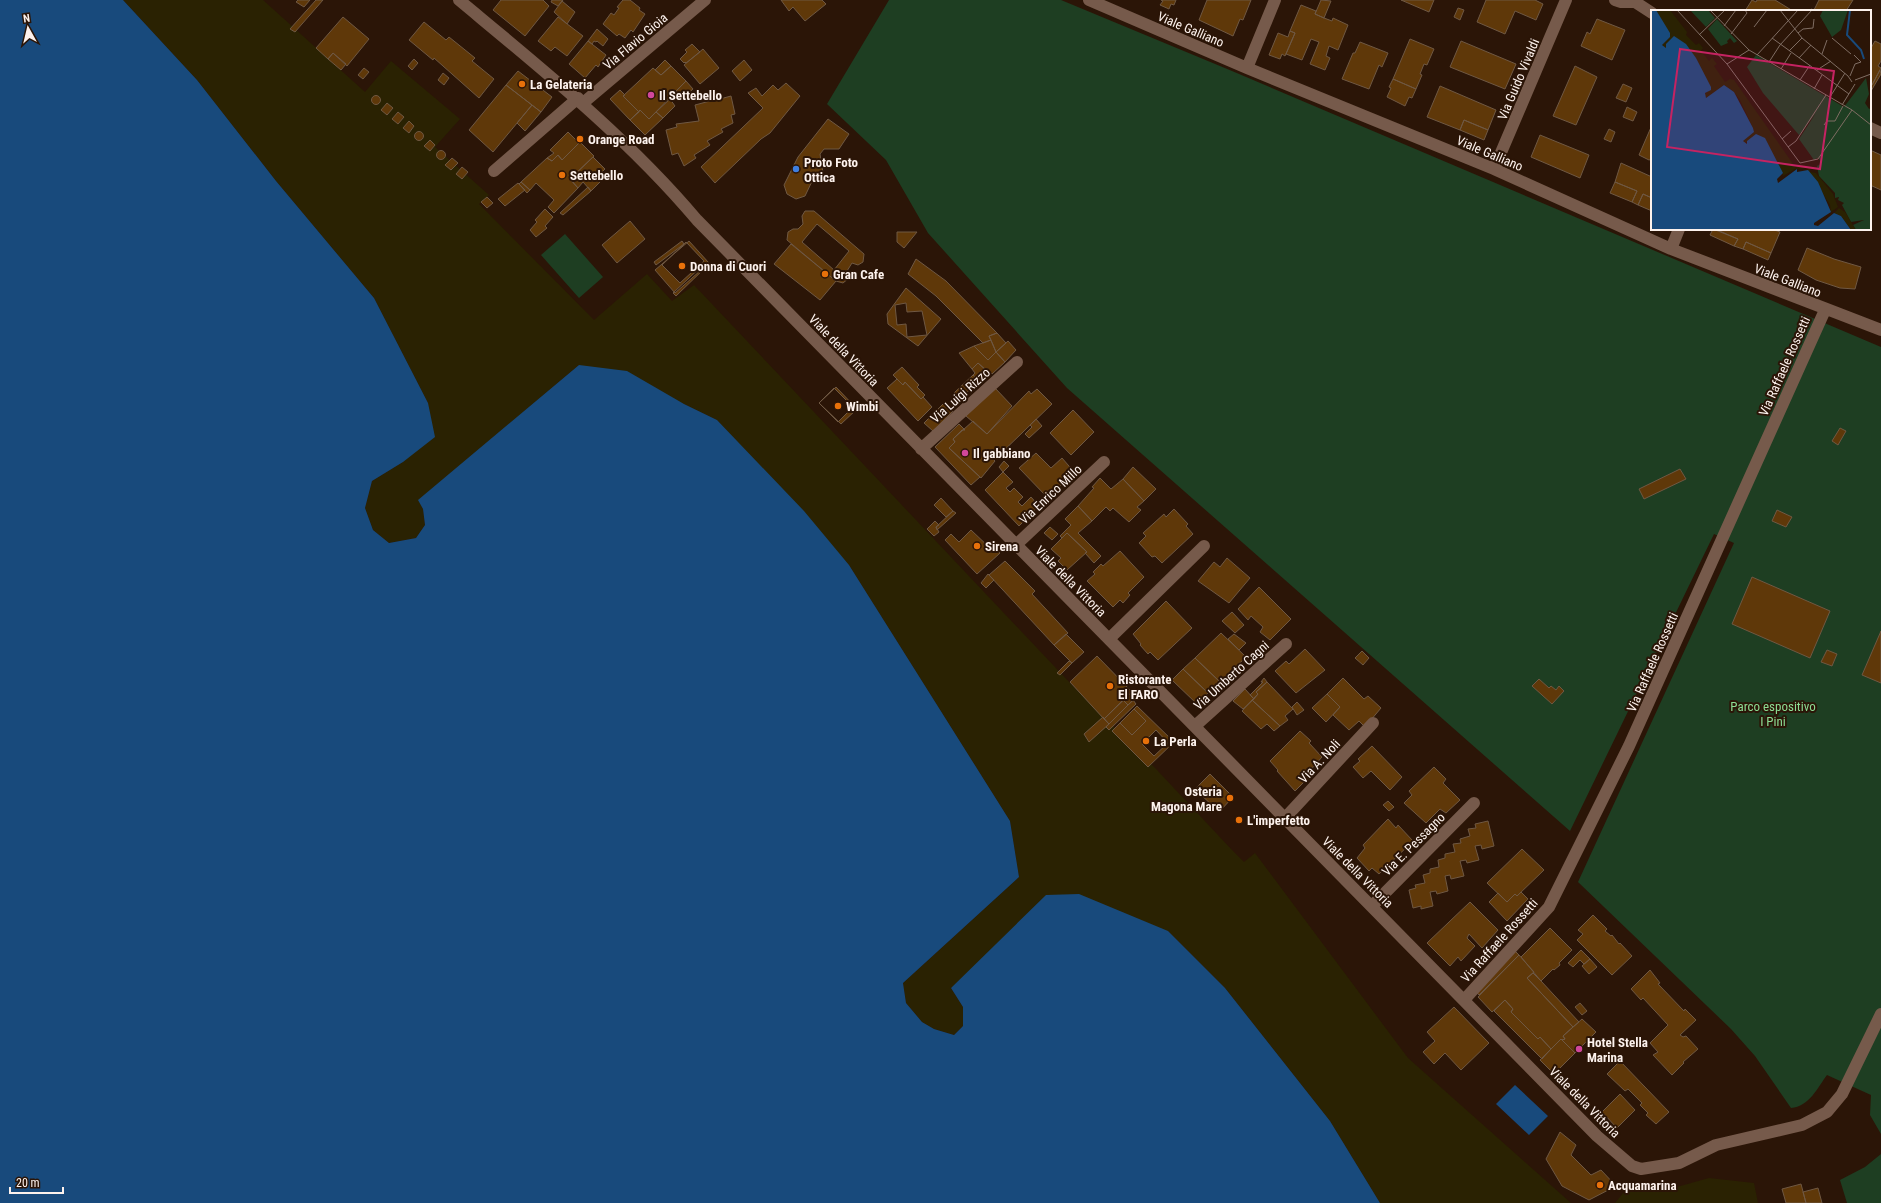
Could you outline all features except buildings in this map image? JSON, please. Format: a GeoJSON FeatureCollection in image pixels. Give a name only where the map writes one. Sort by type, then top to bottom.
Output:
{"type":"FeatureCollection","features":[{"type":"Feature","properties":{"kind":"street","name":"Viale della Vittoria"},"geometry":{"type":"LineString","coordinates":[[459,0],[580,101],[679,198],[708,231],[921,449],[1597,1136],[1632,1166],[1641,1169],[1679,1163],[1716,1145],[1802,1125],[1827,1112],[1842,1094],[1881,1014]]}},
{"type":"Feature","properties":{"kind":"street","name":"Via Flavio Gioia"},"geometry":{"type":"LineString","coordinates":[[494,171],[705,0]]}},
{"type":"Feature","properties":{"kind":"street","name":"Viale Galliano"},"geometry":{"type":"LineString","coordinates":[[1090,0],[1247,68],[1494,169],[1670,249],[1825,310],[1880,325]]}},
{"type":"Feature","properties":{"kind":"street"},"geometry":{"type":"LineString","coordinates":[[1247,68],[1275,0]]}},
{"type":"Feature","properties":{"kind":"street","name":"Via Guido Vivaldi"},"geometry":{"type":"LineString","coordinates":[[1494,169],[1566,0]]}},
{"type":"Feature","properties":{"kind":"street"},"geometry":{"type":"LineString","coordinates":[[1615,0],[1621,2],[1633,1],[1651,12]]}},
{"type":"Feature","properties":{"kind":"street"},"geometry":{"type":"LineString","coordinates":[[1871,128],[1881,133]]}},
{"type":"Feature","properties":{"kind":"street"},"geometry":{"type":"LineString","coordinates":[[1670,249],[1679,230]]}},
{"type":"Feature","properties":{"kind":"street","name":"Via Raffaele Rossetti"},"geometry":{"type":"LineString","coordinates":[[1464,1000],[1549,907],[1629,746],[1825,310]]}},
{"type":"Feature","properties":{"kind":"street","name":"Via Luigi Rizzo"},"geometry":{"type":"LineString","coordinates":[[921,449],[1017,362]]}},
{"type":"Feature","properties":{"kind":"street","name":"Via Enrico Millo"},"geometry":{"type":"LineString","coordinates":[[1016,545],[1104,462]]}},
{"type":"Feature","properties":{"kind":"street"},"geometry":{"type":"LineString","coordinates":[[1109,639],[1204,546]]}},
{"type":"Feature","properties":{"kind":"street","name":"Via Umberto Cagni"},"geometry":{"type":"LineString","coordinates":[[1195,726],[1286,644]]}},
{"type":"Feature","properties":{"kind":"street","name":"Via A. Noli"},"geometry":{"type":"LineString","coordinates":[[1285,818],[1373,723]]}},
{"type":"Feature","properties":{"kind":"street","name":"Via E. Pessagno"},"geometry":{"type":"LineString","coordinates":[[1372,906],[1474,803]]}},
{"type":"Feature","properties":{"kind":"green space","name":"Parco espositivo I Pini"},"geometry":{"type":"Polygon","coordinates":[[[889,0],[1061,0],[1232,71],[1881,347],[1881,1134],[1870,1115],[1871,1095],[1827,1075],[1808,1100],[1797,1107],[1791,1108],[1755,1056],[1731,1029],[1578,882],[1734,543],[1714,534],[1570,831],[1067,388],[928,233],[886,160],[827,104],[889,0]]]}},
{"type":"Feature","properties":{"kind":"green space"},"geometry":{"type":"Polygon","coordinates":[[[565,234],[603,277],[579,298],[541,255],[565,234]]]}},
{"type":"Feature","properties":{"kind":"green space"},"geometry":{"type":"Polygon","coordinates":[[[1881,1154],[1881,1203],[1847,1203],[1840,1180],[1865,1167],[1881,1154]]]}},
{"type":"Feature","properties":{"kind":"sand"},"geometry":{"type":"Polygon","coordinates":[[[123,0],[263,0],[365,92],[391,61],[460,119],[435,147],[489,195],[479,204],[594,320],[647,274],[672,301],[694,285],[1071,684],[1157,770],[1232,850],[1244,862],[1255,853],[1408,1058],[1571,1203],[1380,1203],[1330,1121],[1225,988],[1168,931],[951,988],[963,1007],[963,1026],[954,1035],[934,1029],[922,1022],[906,1003],[903,983],[1019,877],[1010,821],[849,565],[717,420],[684,404],[579,365],[419,500],[423,509],[425,525],[416,538],[389,543],[373,530],[365,508],[372,481],[403,462],[428,403],[374,298],[276,181],[197,80],[123,0]]]}},
{"type":"Feature","properties":{"kind":"sand"},"geometry":{"type":"Polygon","coordinates":[[[1709,1178],[1754,1183],[1758,1203],[1615,1203],[1624,1192],[1659,1192],[1709,1178]]]}},
{"type":"Feature","properties":{"kind":"water"},"geometry":{"type":"Polygon","coordinates":[[[0,0],[123,0],[197,80],[276,181],[374,298],[428,403],[435,437],[403,462],[372,481],[365,508],[373,530],[389,543],[416,538],[425,525],[423,509],[418,500],[579,365],[627,371],[684,404],[717,420],[804,511],[849,565],[1010,821],[1019,877],[903,983],[906,1003],[922,1022],[934,1029],[954,1035],[963,1026],[963,1007],[951,988],[1046,895],[1079,894],[1168,931],[1225,988],[1330,1121],[1380,1203],[0,1203],[0,0]]]}},
{"type":"Feature","properties":{"kind":"water"},"geometry":{"type":"Polygon","coordinates":[[[1515,1085],[1548,1116],[1529,1135],[1496,1104],[1515,1085]]]}},
{"type":"Feature","properties":{"kind":"place","name":"La Gelateria"},"geometry":{"type":"Point","coordinates":[522,84]}},
{"type":"Feature","properties":{"kind":"place","name":"Il Settebello"},"geometry":{"type":"Point","coordinates":[651,95]}},
{"type":"Feature","properties":{"kind":"place","name":"Orange Road"},"geometry":{"type":"Point","coordinates":[580,139]}},
{"type":"Feature","properties":{"kind":"place","name":"Proto Foto Ottica"},"geometry":{"type":"Point","coordinates":[796,169]}},
{"type":"Feature","properties":{"kind":"place","name":"Settebello"},"geometry":{"type":"Point","coordinates":[562,175]}},
{"type":"Feature","properties":{"kind":"place","name":"Donna di Cuori"},"geometry":{"type":"Point","coordinates":[682,266]}},
{"type":"Feature","properties":{"kind":"place","name":"Gran Cafe"},"geometry":{"type":"Point","coordinates":[825,274]}},
{"type":"Feature","properties":{"kind":"place","name":"Wimbi"},"geometry":{"type":"Point","coordinates":[838,406]}},
{"type":"Feature","properties":{"kind":"place","name":"Il gabbiano"},"geometry":{"type":"Point","coordinates":[965,453]}},
{"type":"Feature","properties":{"kind":"place","name":"Sirena"},"geometry":{"type":"Point","coordinates":[977,546]}},
{"type":"Feature","properties":{"kind":"place","name":"Ristorante El FARO"},"geometry":{"type":"Point","coordinates":[1110,686]}},
{"type":"Feature","properties":{"kind":"place","name":"La Perla"},"geometry":{"type":"Point","coordinates":[1146,741]}},
{"type":"Feature","properties":{"kind":"place","name":"Osteria Magona Mare"},"geometry":{"type":"Point","coordinates":[1230,798]}},
{"type":"Feature","properties":{"kind":"place","name":"L'imperfetto"},"geometry":{"type":"Point","coordinates":[1239,820]}},
{"type":"Feature","properties":{"kind":"place","name":"Hotel Stella Marina"},"geometry":{"type":"Point","coordinates":[1579,1049]}},
{"type":"Feature","properties":{"kind":"place","name":"Acquamarina"},"geometry":{"type":"Point","coordinates":[1600,1185]}}]}
